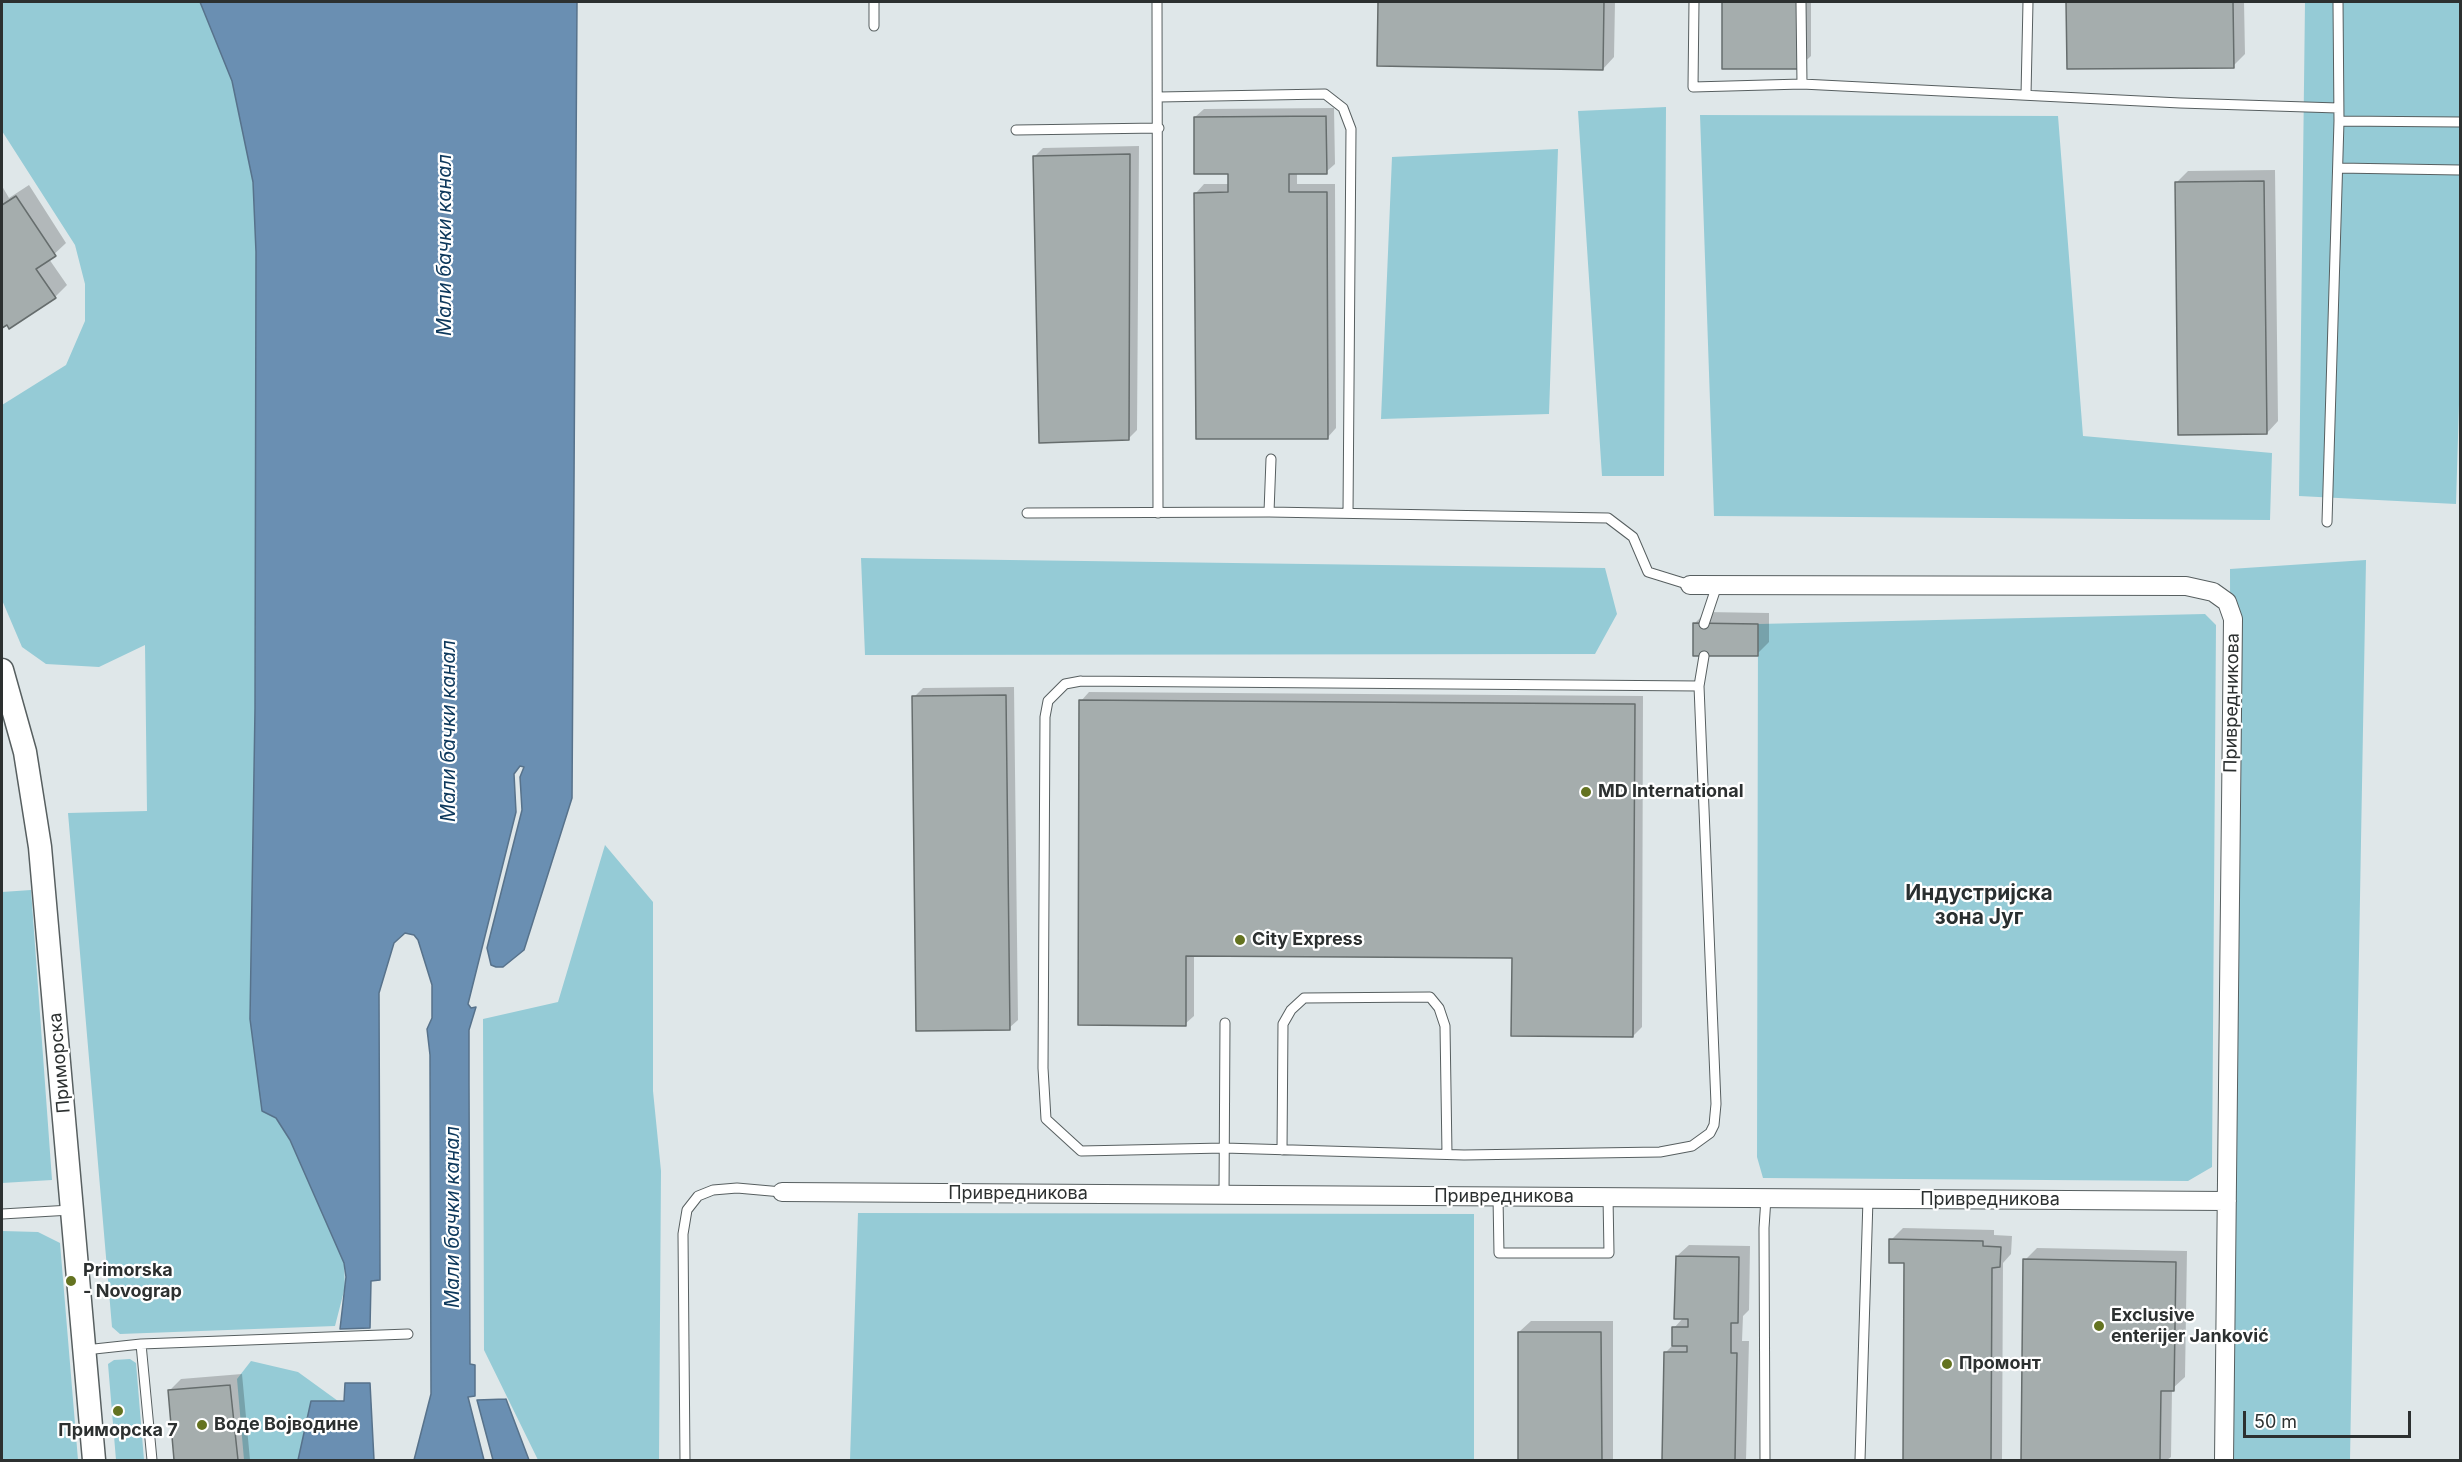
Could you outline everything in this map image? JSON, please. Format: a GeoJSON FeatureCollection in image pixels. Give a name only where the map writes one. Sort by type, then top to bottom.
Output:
{"type":"FeatureCollection","features":[{"type":"Feature","properties":{"kind":"street","name":"Привредникова"},"geometry":{"type":"LineString","coordinates":[[1690,585],[2186,586],[2213,592],[2227,602],[2233,619],[2233,631],[2224,1461]]}},
{"type":"Feature","properties":{"kind":"street","name":"Приморска"},"geometry":{"type":"LineString","coordinates":[[2,670],[25,752],[40,847],[94,1461]]}},
{"type":"Feature","properties":{"kind":"street","name":"Привредникова"},"geometry":{"type":"LineString","coordinates":[[782,1192],[2227,1201]]}},
{"type":"Feature","properties":{"kind":"lane"},"geometry":{"type":"LineString","coordinates":[[874,2],[874,26]]}},
{"type":"Feature","properties":{"kind":"lane"},"geometry":{"type":"LineString","coordinates":[[1157,2],[1158,513]]}},
{"type":"Feature","properties":{"kind":"lane"},"geometry":{"type":"LineString","coordinates":[[1694,2],[1693,87],[1802,84],[2180,104],[2338,108]]}},
{"type":"Feature","properties":{"kind":"lane"},"geometry":{"type":"LineString","coordinates":[[1801,2],[1802,84]]}},
{"type":"Feature","properties":{"kind":"lane"},"geometry":{"type":"LineString","coordinates":[[2026,95],[2028,2]]}},
{"type":"Feature","properties":{"kind":"lane"},"geometry":{"type":"LineString","coordinates":[[2327,522],[2339,121],[2338,2]]}},
{"type":"Feature","properties":{"kind":"lane"},"geometry":{"type":"LineString","coordinates":[[1158,97],[1325,94],[1343,108],[1351,129],[1348,513]]}},
{"type":"Feature","properties":{"kind":"lane"},"geometry":{"type":"LineString","coordinates":[[2339,121],[2460,122]]}},
{"type":"Feature","properties":{"kind":"lane"},"geometry":{"type":"LineString","coordinates":[[1016,130],[1159,128]]}},
{"type":"Feature","properties":{"kind":"lane"},"geometry":{"type":"LineString","coordinates":[[2337,168],[2460,170]]}},
{"type":"Feature","properties":{"kind":"lane"},"geometry":{"type":"LineString","coordinates":[[1269,512],[1271,459]]}},
{"type":"Feature","properties":{"kind":"lane"},"geometry":{"type":"LineString","coordinates":[[1027,513],[1269,512],[1608,518],[1633,537],[1648,572],[1690,585]]}},
{"type":"Feature","properties":{"kind":"lane"},"geometry":{"type":"LineString","coordinates":[[1704,624],[1717,585]]}},
{"type":"Feature","properties":{"kind":"lane"},"geometry":{"type":"LineString","coordinates":[[1699,686],[1092,681],[1065,684],[1048,701],[1046,717],[1043,1068],[1046,1119],[1081,1151],[1224,1148],[1447,1154],[1660,1152],[1692,1146],[1710,1133],[1714,1125],[1716,1104],[1699,686],[1704,656]]}},
{"type":"Feature","properties":{"kind":"lane"},"geometry":{"type":"LineString","coordinates":[[1282,1150],[1283,1024],[1291,1010],[1304,998],[1430,997],[1439,1008],[1445,1026],[1447,1154]]}},
{"type":"Feature","properties":{"kind":"lane"},"geometry":{"type":"LineString","coordinates":[[1224,1195],[1225,1023]]}},
{"type":"Feature","properties":{"kind":"lane"},"geometry":{"type":"LineString","coordinates":[[685,1461],[682,1234],[687,1210],[698,1196],[713,1190],[737,1188],[782,1192]]}},
{"type":"Feature","properties":{"kind":"lane"},"geometry":{"type":"LineString","coordinates":[[1498,1197],[1499,1253],[1609,1253],[1608,1197]]}},
{"type":"Feature","properties":{"kind":"lane"},"geometry":{"type":"LineString","coordinates":[[1765,1461],[1764,1228],[1766,1198]]}},
{"type":"Feature","properties":{"kind":"lane"},"geometry":{"type":"LineString","coordinates":[[1860,1461],[1868,1199]]}},
{"type":"Feature","properties":{"kind":"lane"},"geometry":{"type":"LineString","coordinates":[[2,1214],[73,1210]]}},
{"type":"Feature","properties":{"kind":"lane"},"geometry":{"type":"LineString","coordinates":[[85,1350],[141,1344],[408,1334]]}},
{"type":"Feature","properties":{"kind":"lane"},"geometry":{"type":"LineString","coordinates":[[141,1344],[152,1461]]}},
{"type":"Feature","properties":{"kind":"shaded area"},"geometry":{"type":"Polygon","coordinates":[[[2,2],[200,2],[232,81],[253,182],[256,252],[255,709],[250,1019],[262,1111],[276,1118],[290,1140],[344,1263],[345,1287],[335,1326],[120,1334],[112,1327],[68,813],[147,811],[145,645],[99,667],[46,664],[22,647],[2,600],[2,405],[66,365],[85,321],[85,284],[75,245],[2,131],[2,2]]]}},
{"type":"Feature","properties":{"kind":"shaded area"},"geometry":{"type":"Polygon","coordinates":[[[2305,2],[2460,2],[2460,371],[2456,504],[2299,496],[2305,2]]]}},
{"type":"Feature","properties":{"kind":"shaded area"},"geometry":{"type":"Polygon","coordinates":[[[1666,107],[1664,476],[1602,476],[1578,111],[1666,107]]]}},
{"type":"Feature","properties":{"kind":"shaded area"},"geometry":{"type":"Polygon","coordinates":[[[1700,115],[2058,116],[2083,436],[2272,453],[2270,520],[1714,516],[1700,115]]]}},
{"type":"Feature","properties":{"kind":"shaded area"},"geometry":{"type":"Polygon","coordinates":[[[1558,149],[1549,414],[1381,419],[1392,157],[1558,149]]]}},
{"type":"Feature","properties":{"kind":"shaded area"},"geometry":{"type":"Polygon","coordinates":[[[861,558],[1605,568],[1617,614],[1595,654],[865,655],[861,558]]]}},
{"type":"Feature","properties":{"kind":"shaded area"},"geometry":{"type":"Polygon","coordinates":[[[2366,560],[2350,1460],[2232,1460],[2230,569],[2366,560]]]}},
{"type":"Feature","properties":{"kind":"shaded area"},"geometry":{"type":"Polygon","coordinates":[[[2205,614],[2216,625],[2212,1167],[2188,1181],[1763,1178],[1757,1157],[1758,624],[2205,614]]]}},
{"type":"Feature","properties":{"kind":"shaded area"},"geometry":{"type":"Polygon","coordinates":[[[605,845],[653,902],[653,1091],[661,1171],[659,1460],[538,1460],[484,1350],[483,1019],[558,1002],[605,845]]]}},
{"type":"Feature","properties":{"kind":"shaded area"},"geometry":{"type":"Polygon","coordinates":[[[31,890],[52,1180],[2,1183],[2,892],[31,890]]]}},
{"type":"Feature","properties":{"kind":"shaded area"},"geometry":{"type":"Polygon","coordinates":[[[858,1213],[1474,1214],[1474,1460],[850,1460],[858,1213]]]}},
{"type":"Feature","properties":{"kind":"shaded area"},"geometry":{"type":"Polygon","coordinates":[[[2,1231],[38,1232],[60,1243],[78,1460],[2,1460],[2,1231]]]}},
{"type":"Feature","properties":{"kind":"shaded area"},"geometry":{"type":"Polygon","coordinates":[[[130,1359],[136,1363],[144,1460],[116,1460],[108,1364],[114,1360],[130,1359]]]}},
{"type":"Feature","properties":{"kind":"shaded area"},"geometry":{"type":"Polygon","coordinates":[[[251,1361],[298,1372],[338,1401],[311,1401],[298,1460],[244,1460],[237,1379],[251,1361]]]}},
{"type":"Feature","properties":{"kind":"water","name":"Мали бачки канал"},"geometry":{"type":"Polygon","coordinates":[[[200,2],[577,2],[572,798],[524,950],[503,967],[491,965],[487,948],[522,810],[520,777],[524,767],[520,766],[514,774],[516,812],[468,1004],[471,1008],[476,1007],[469,1030],[470,1364],[475,1365],[475,1396],[468,1397],[484,1460],[414,1460],[431,1394],[430,1055],[427,1029],[432,1018],[432,985],[418,940],[414,935],[405,933],[394,943],[379,993],[380,1280],[371,1281],[370,1328],[340,1329],[346,1277],[344,1263],[290,1140],[276,1118],[262,1111],[250,1019],[255,709],[256,252],[253,182],[232,81],[200,2]]]}},
{"type":"Feature","properties":{"kind":"water"},"geometry":{"type":"Polygon","coordinates":[[[345,1383],[370,1383],[374,1460],[298,1460],[311,1401],[344,1401],[345,1383]]]}},
{"type":"Feature","properties":{"kind":"water"},"geometry":{"type":"Polygon","coordinates":[[[506,1399],[529,1460],[493,1460],[477,1400],[506,1399]]]}},
{"type":"Feature","properties":{"kind":"building"},"geometry":{"type":"Polygon","coordinates":[[[1378,2],[1604,2],[1603,70],[1377,66],[1378,2]]]}},
{"type":"Feature","properties":{"kind":"building"},"geometry":{"type":"Polygon","coordinates":[[[1722,2],[1800,2],[1800,69],[1722,69],[1722,2]]]}},
{"type":"Feature","properties":{"kind":"building"},"geometry":{"type":"Polygon","coordinates":[[[2066,2],[2233,2],[2234,68],[2067,69],[2066,2]]]}},
{"type":"Feature","properties":{"kind":"building"},"geometry":{"type":"Polygon","coordinates":[[[1326,116],[1327,174],[1289,174],[1289,192],[1327,192],[1328,439],[1196,439],[1194,193],[1228,192],[1228,174],[1194,174],[1194,117],[1326,116]]]}},
{"type":"Feature","properties":{"kind":"building"},"geometry":{"type":"Polygon","coordinates":[[[1130,154],[1129,440],[1039,443],[1033,156],[1130,154]]]}},
{"type":"Feature","properties":{"kind":"building"},"geometry":{"type":"Polygon","coordinates":[[[2264,181],[2267,434],[2178,435],[2175,182],[2264,181]]]}},
{"type":"Feature","properties":{"kind":"building"},"geometry":{"type":"Polygon","coordinates":[[[16,196],[56,256],[36,269],[56,298],[9,329],[7,325],[2,328],[2,205],[16,196]]]}},
{"type":"Feature","properties":{"kind":"building"},"geometry":{"type":"Polygon","coordinates":[[[1693,623],[1758,624],[1758,656],[1693,656],[1693,623]]]}},
{"type":"Feature","properties":{"kind":"building"},"geometry":{"type":"Polygon","coordinates":[[[1006,695],[1010,1030],[916,1031],[912,696],[1006,695]]]}},
{"type":"Feature","properties":{"kind":"building"},"geometry":{"type":"Polygon","coordinates":[[[1079,700],[1635,704],[1633,1037],[1511,1036],[1512,958],[1186,956],[1186,1026],[1078,1025],[1079,700]]]}},
{"type":"Feature","properties":{"kind":"building","name":"Промонт"},"geometry":{"type":"Polygon","coordinates":[[[1889,1239],[1983,1241],[1983,1246],[2001,1247],[2000,1267],[1992,1268],[1991,1460],[1903,1460],[1904,1263],[1889,1263],[1889,1239]]]}},
{"type":"Feature","properties":{"kind":"building"},"geometry":{"type":"Polygon","coordinates":[[[1676,1256],[1739,1257],[1738,1323],[1731,1323],[1731,1353],[1737,1353],[1735,1460],[1662,1460],[1664,1352],[1687,1352],[1687,1346],[1672,1346],[1672,1327],[1688,1327],[1688,1319],[1674,1319],[1676,1256]]]}},
{"type":"Feature","properties":{"kind":"building","name":"Exclusive enterijer Janković"},"geometry":{"type":"Polygon","coordinates":[[[2023,1259],[2176,1262],[2174,1391],[2161,1391],[2160,1460],[2021,1460],[2023,1259]]]}},
{"type":"Feature","properties":{"kind":"building"},"geometry":{"type":"Polygon","coordinates":[[[1518,1332],[1601,1332],[1602,1460],[1518,1460],[1518,1332]]]}},
{"type":"Feature","properties":{"kind":"building","name":"Воде Војводине"},"geometry":{"type":"Polygon","coordinates":[[[230,1385],[238,1460],[174,1460],[168,1390],[230,1385]]]}},
{"type":"Feature","properties":{"kind":"place","name":"MD International"},"geometry":{"type":"Point","coordinates":[1586,792]}},
{"type":"Feature","properties":{"kind":"place","name":"City Express"},"geometry":{"type":"Point","coordinates":[1240,940]}},
{"type":"Feature","properties":{"kind":"place","name":"Primorska - Novograp"},"geometry":{"type":"Point","coordinates":[71,1281]}},
{"type":"Feature","properties":{"kind":"place","name":"Exclusive enterijer Janković"},"geometry":{"type":"Point","coordinates":[2099,1326]}},
{"type":"Feature","properties":{"kind":"place","name":"Промонт"},"geometry":{"type":"Point","coordinates":[1947,1364]}},
{"type":"Feature","properties":{"kind":"place","name":"Приморска 7"},"geometry":{"type":"Point","coordinates":[118,1411]}},
{"type":"Feature","properties":{"kind":"place","name":"Воде Војводине"},"geometry":{"type":"Point","coordinates":[202,1425]}},
{"type":"Feature","properties":{"kind":"district","name":"Индустријска зона Југ"},"geometry":{"type":"Point","coordinates":[1979,906]}}]}
